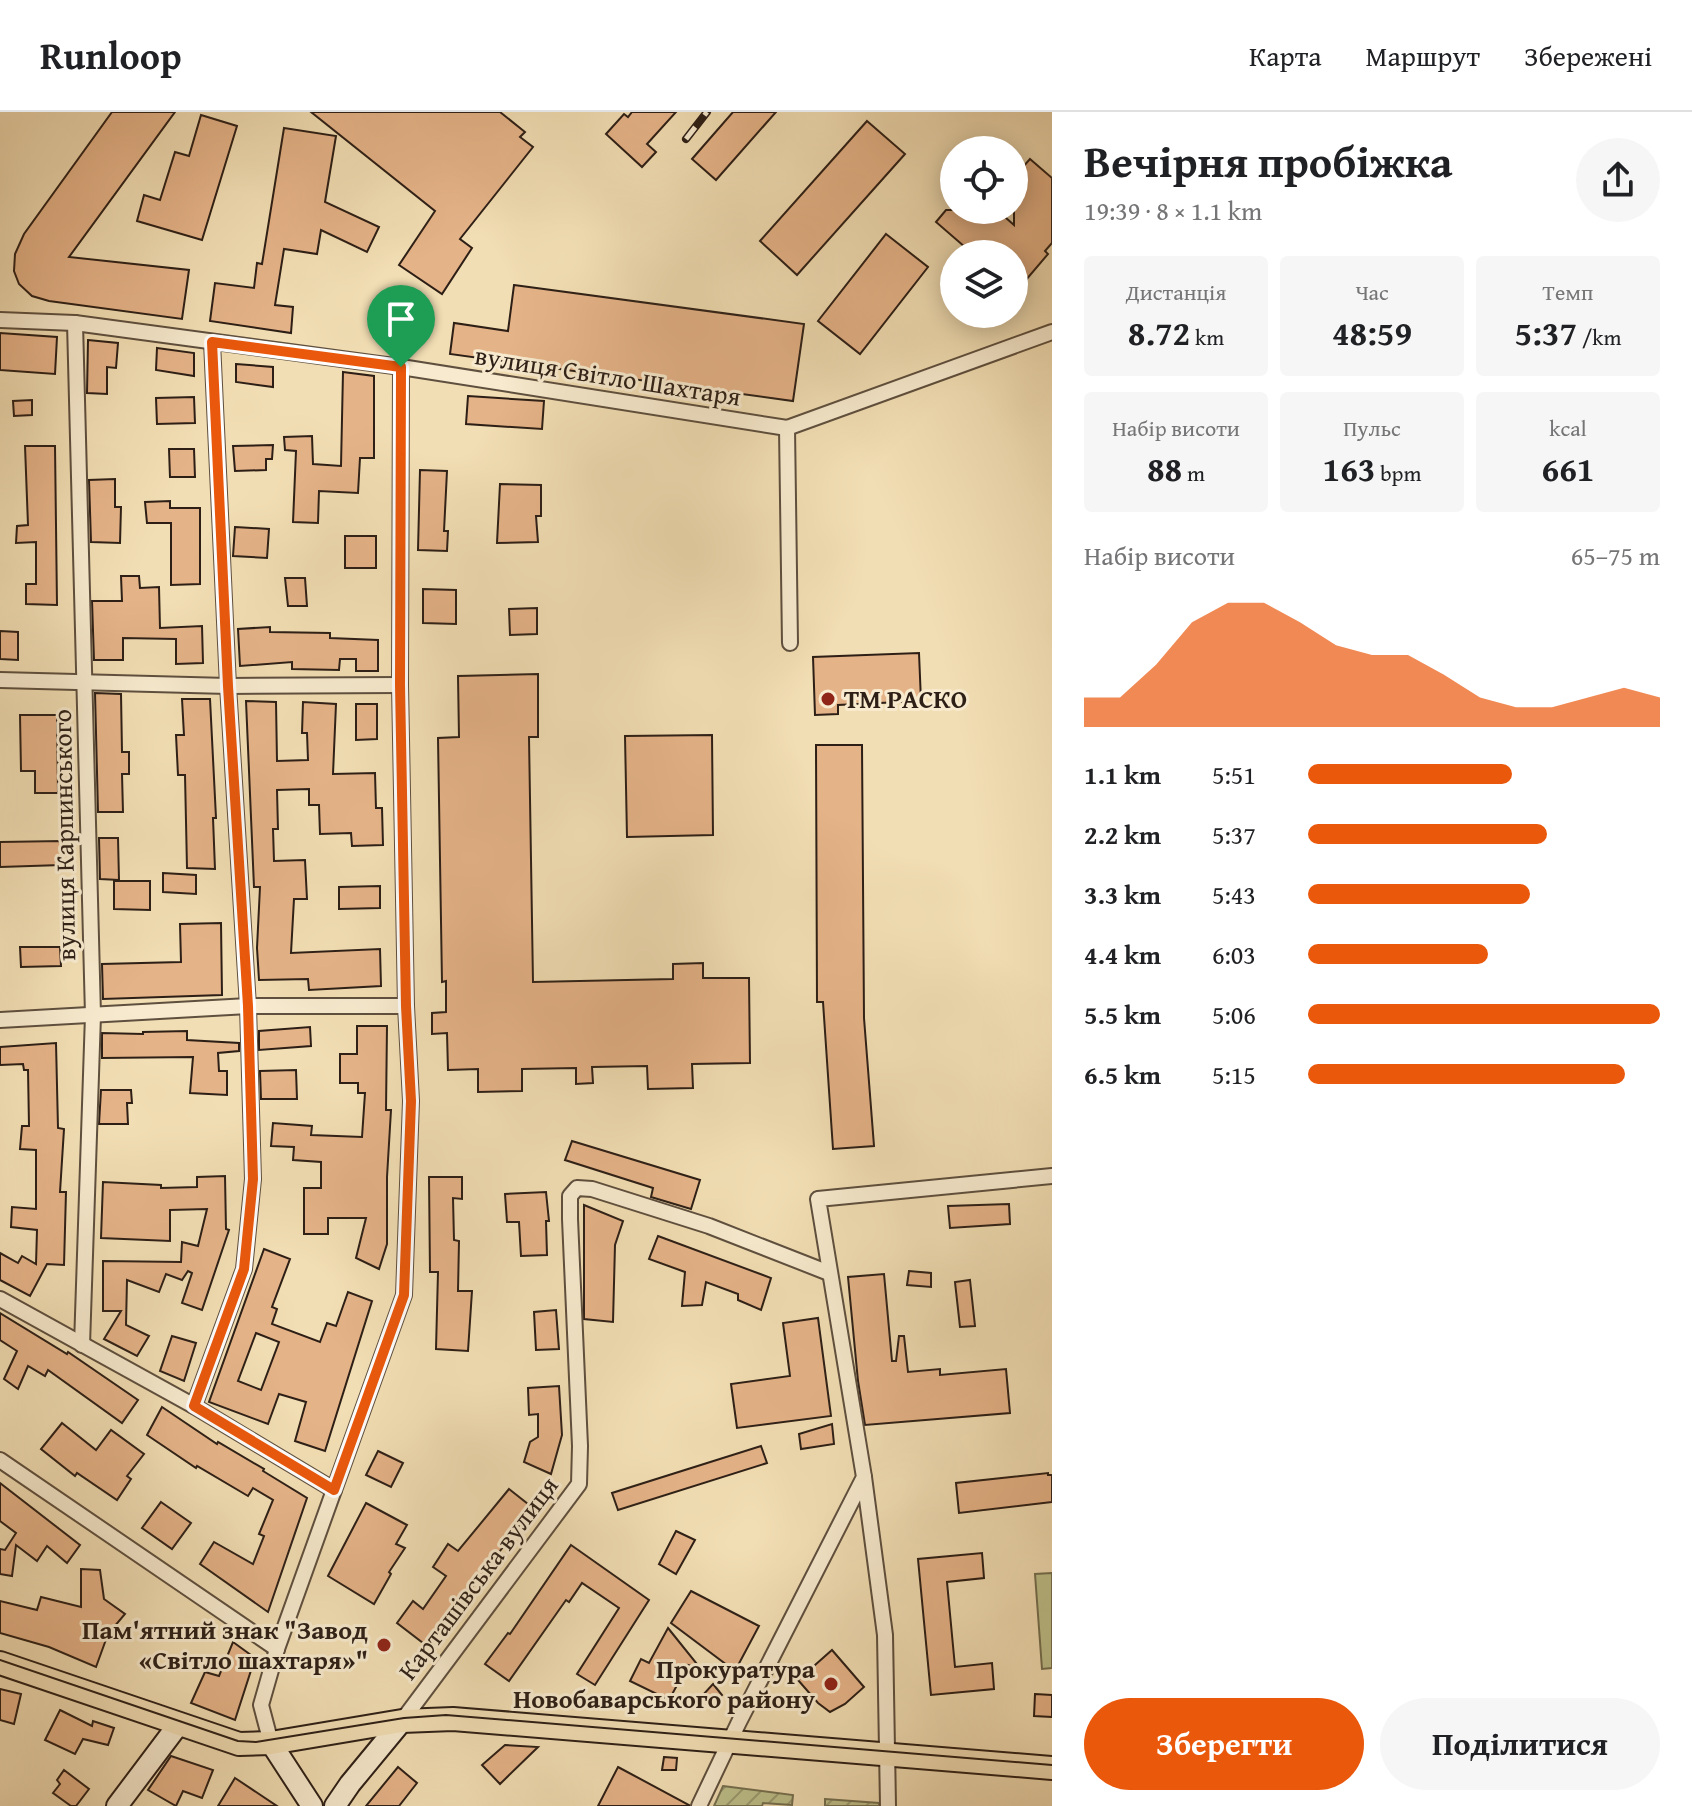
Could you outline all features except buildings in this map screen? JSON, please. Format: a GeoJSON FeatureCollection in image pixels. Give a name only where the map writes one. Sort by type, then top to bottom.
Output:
{"type":"FeatureCollection","features":[{"type":"Feature","properties":{"kind":"main road"},"geometry":{"type":"LineString","coordinates":[[0,1663],[239,1744],[271,1743],[402,1721],[453,1719],[1052,1768]]}},
{"type":"Feature","properties":{"kind":"main road"},"geometry":{"type":"LineString","coordinates":[[335,1806],[402,1721]]}},
{"type":"Feature","properties":{"kind":"main road"},"geometry":{"type":"LineString","coordinates":[[117,1806],[178,1725]]}},
{"type":"Feature","properties":{"kind":"main road"},"geometry":{"type":"LineString","coordinates":[[271,1743],[312,1806]]}},
{"type":"Feature","properties":{"kind":"street","name":"вулиця Світло Шахтаря"},"geometry":{"type":"LineString","coordinates":[[0,320],[75,323],[401,367],[787,428],[1052,332]]}},
{"type":"Feature","properties":{"kind":"street","name":"вулиця Карпинського"},"geometry":{"type":"LineString","coordinates":[[75,323],[93,1015],[82,1345]]}},
{"type":"Feature","properties":{"kind":"street"},"geometry":{"type":"LineString","coordinates":[[194,1406],[244,1269],[253,1179],[248,1006],[228,686],[212,342]]}},
{"type":"Feature","properties":{"kind":"street"},"geometry":{"type":"LineString","coordinates":[[271,1743],[261,1705],[277,1649],[404,1295],[411,1101],[406,1006],[400,685],[401,367]]}},
{"type":"Feature","properties":{"kind":"street"},"geometry":{"type":"LineString","coordinates":[[787,428],[790,643]]}},
{"type":"Feature","properties":{"kind":"street"},"geometry":{"type":"LineString","coordinates":[[0,680],[228,686],[400,685]]}},
{"type":"Feature","properties":{"kind":"street"},"geometry":{"type":"LineString","coordinates":[[0,1020],[248,1006],[406,1006]]}},
{"type":"Feature","properties":{"kind":"street"},"geometry":{"type":"LineString","coordinates":[[888,1806],[885,1635],[864,1477],[818,1199],[1052,1176]]}},
{"type":"Feature","properties":{"kind":"street","name":"Карташівська вулиця"},"geometry":{"type":"LineString","coordinates":[[402,1721],[579,1484],[570,1219],[570,1196],[577,1188],[592,1189],[709,1226],[829,1273]]}},
{"type":"Feature","properties":{"kind":"street"},"geometry":{"type":"LineString","coordinates":[[0,1299],[194,1406],[334,1490]]}},
{"type":"Feature","properties":{"kind":"street"},"geometry":{"type":"LineString","coordinates":[[0,1460],[277,1649]]}},
{"type":"Feature","properties":{"kind":"street"},"geometry":{"type":"LineString","coordinates":[[699,1806],[864,1477]]}},
{"type":"Feature","properties":{"kind":"green space"},"geometry":{"type":"Polygon","coordinates":[[[1052,1573],[1052,1668],[1042,1669],[1035,1574],[1052,1573]]]}},
{"type":"Feature","properties":{"kind":"green space"},"geometry":{"type":"Polygon","coordinates":[[[723,1786],[793,1795],[792,1805],[714,1806],[723,1786]]]}},
{"type":"Feature","properties":{"kind":"green space"},"geometry":{"type":"Polygon","coordinates":[[[825,1799],[879,1803],[879,1806],[825,1806],[825,1799]]]}},
{"type":"Feature","properties":{"kind":"tram line"},"geometry":{"type":"LineString","coordinates":[[0,1660],[238,1741],[256,1742],[404,1718],[446,1715],[1052,1765]]}},
{"type":"Feature","properties":{"kind":"railway"},"geometry":{"type":"LineString","coordinates":[[686,139],[707,112]]}},
{"type":"Feature","properties":{"kind":"place","name":"ТМ РАСКО"},"geometry":{"type":"Point","coordinates":[828,699]}},
{"type":"Feature","properties":{"kind":"place","name":"Пам'ятний знак \"Завод «Світло шахтаря»\""},"geometry":{"type":"Point","coordinates":[384,1645]}},
{"type":"Feature","properties":{"kind":"place","name":"Прокуратура Новобаварського району"},"geometry":{"type":"Point","coordinates":[831,1684]}},
{"type":"Feature","properties":{"kind":"route"},"geometry":{"type":"LineString","coordinates":[[212,342],[401,367],[400,685],[406,1006],[411,1101],[404,1295],[334,1490],[194,1406],[244,1269],[253,1179],[248,1006],[228,686],[212,342]]}}]}
